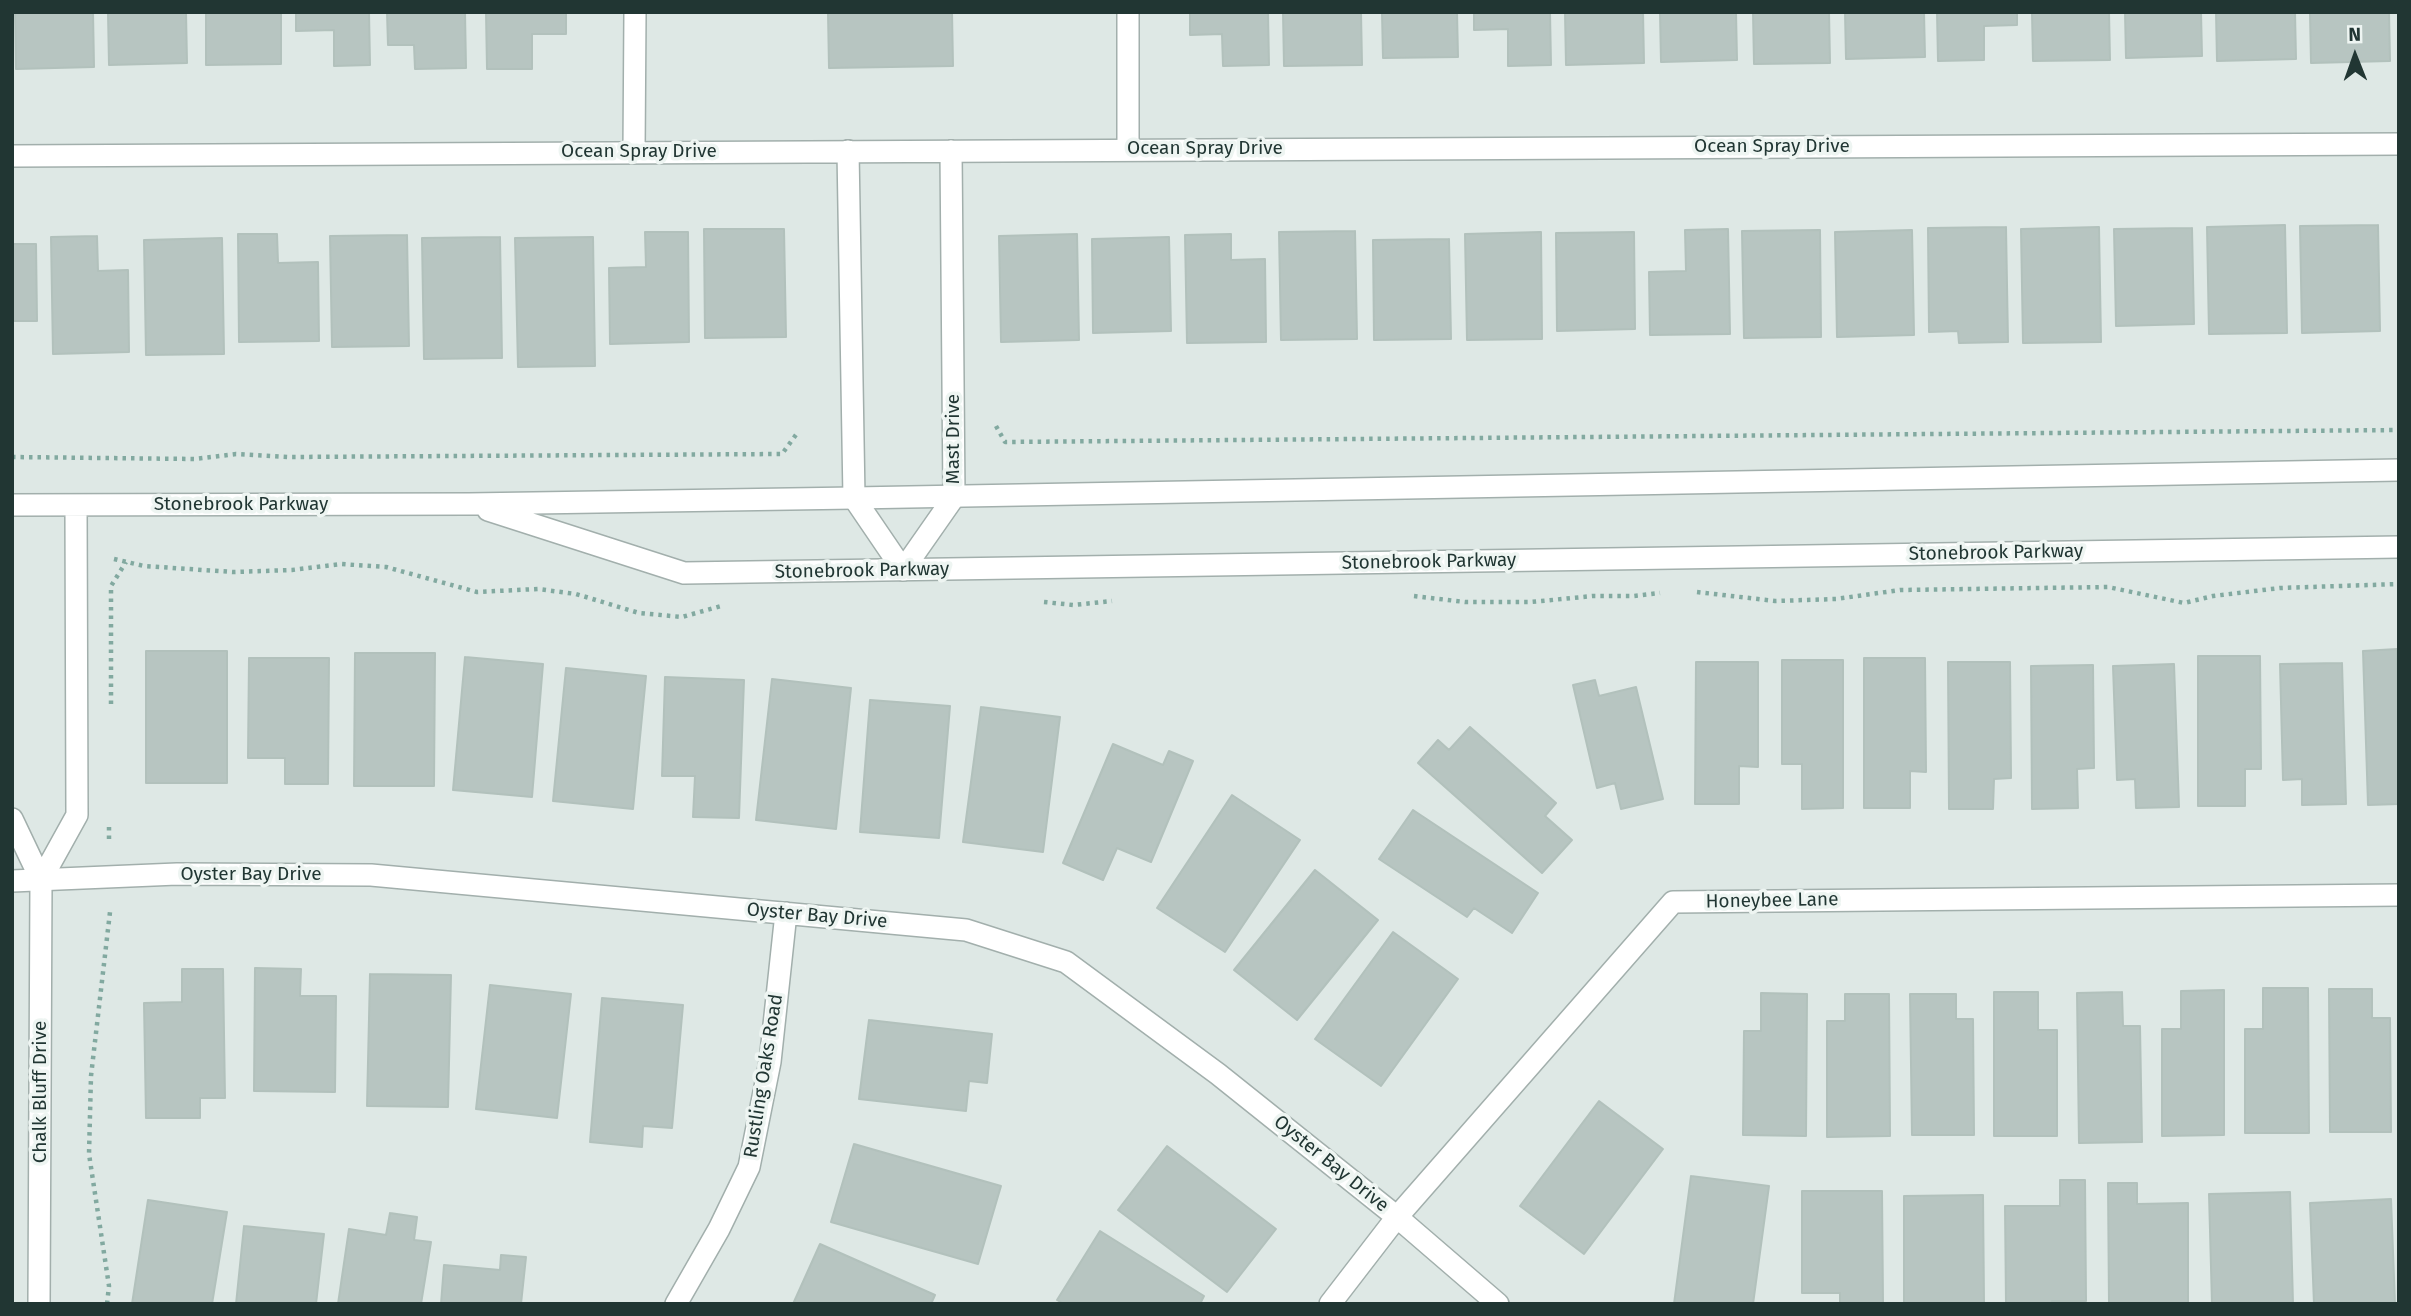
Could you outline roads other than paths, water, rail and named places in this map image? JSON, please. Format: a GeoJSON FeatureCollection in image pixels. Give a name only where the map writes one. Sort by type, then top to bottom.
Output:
{"type":"FeatureCollection","features":[{"type":"Feature","properties":{"kind":"street"},"geometry":{"type":"LineString","coordinates":[[634,152],[635,12]]}},
{"type":"Feature","properties":{"kind":"street"},"geometry":{"type":"LineString","coordinates":[[1128,12],[1128,149]]}},
{"type":"Feature","properties":{"kind":"street","name":"Ocean Spray Drive"},"geometry":{"type":"LineString","coordinates":[[12,156],[2399,144]]}},
{"type":"Feature","properties":{"kind":"street","name":"Mast Drive"},"geometry":{"type":"LineString","coordinates":[[903,570],[954,497],[951,150]]}},
{"type":"Feature","properties":{"kind":"street"},"geometry":{"type":"LineString","coordinates":[[848,151],[854,498],[903,570]]}},
{"type":"Feature","properties":{"kind":"street","name":"Stonebrook Parkway"},"geometry":{"type":"LineString","coordinates":[[12,505],[469,504],[954,497],[2399,470]]}},
{"type":"Feature","properties":{"kind":"street","name":"Stonebrook Parkway"},"geometry":{"type":"LineString","coordinates":[[469,504],[684,573],[2399,547]]}},
{"type":"Feature","properties":{"kind":"street","name":"Chalk Bluff Drive"},"geometry":{"type":"LineString","coordinates":[[41,880],[76,815],[76,505]]}},
{"type":"Feature","properties":{"kind":"street","name":"Chalk Bluff Drive"},"geometry":{"type":"LineString","coordinates":[[12,819],[41,880],[39,1304]]}},
{"type":"Feature","properties":{"kind":"street","name":"Oyster Bay Drive"},"geometry":{"type":"LineString","coordinates":[[12,881],[177,874],[370,875],[966,930],[1066,962],[1218,1074],[1397,1217],[1499,1304]]}},
{"type":"Feature","properties":{"kind":"street","name":"Honeybee Lane"},"geometry":{"type":"LineString","coordinates":[[1330,1304],[1397,1217],[1673,902],[2399,894]]}},
{"type":"Feature","properties":{"kind":"street","name":"Rustling Oaks Road"},"geometry":{"type":"LineString","coordinates":[[676,1304],[719,1229],[749,1167],[770,1062],[786,914]]}}]}
